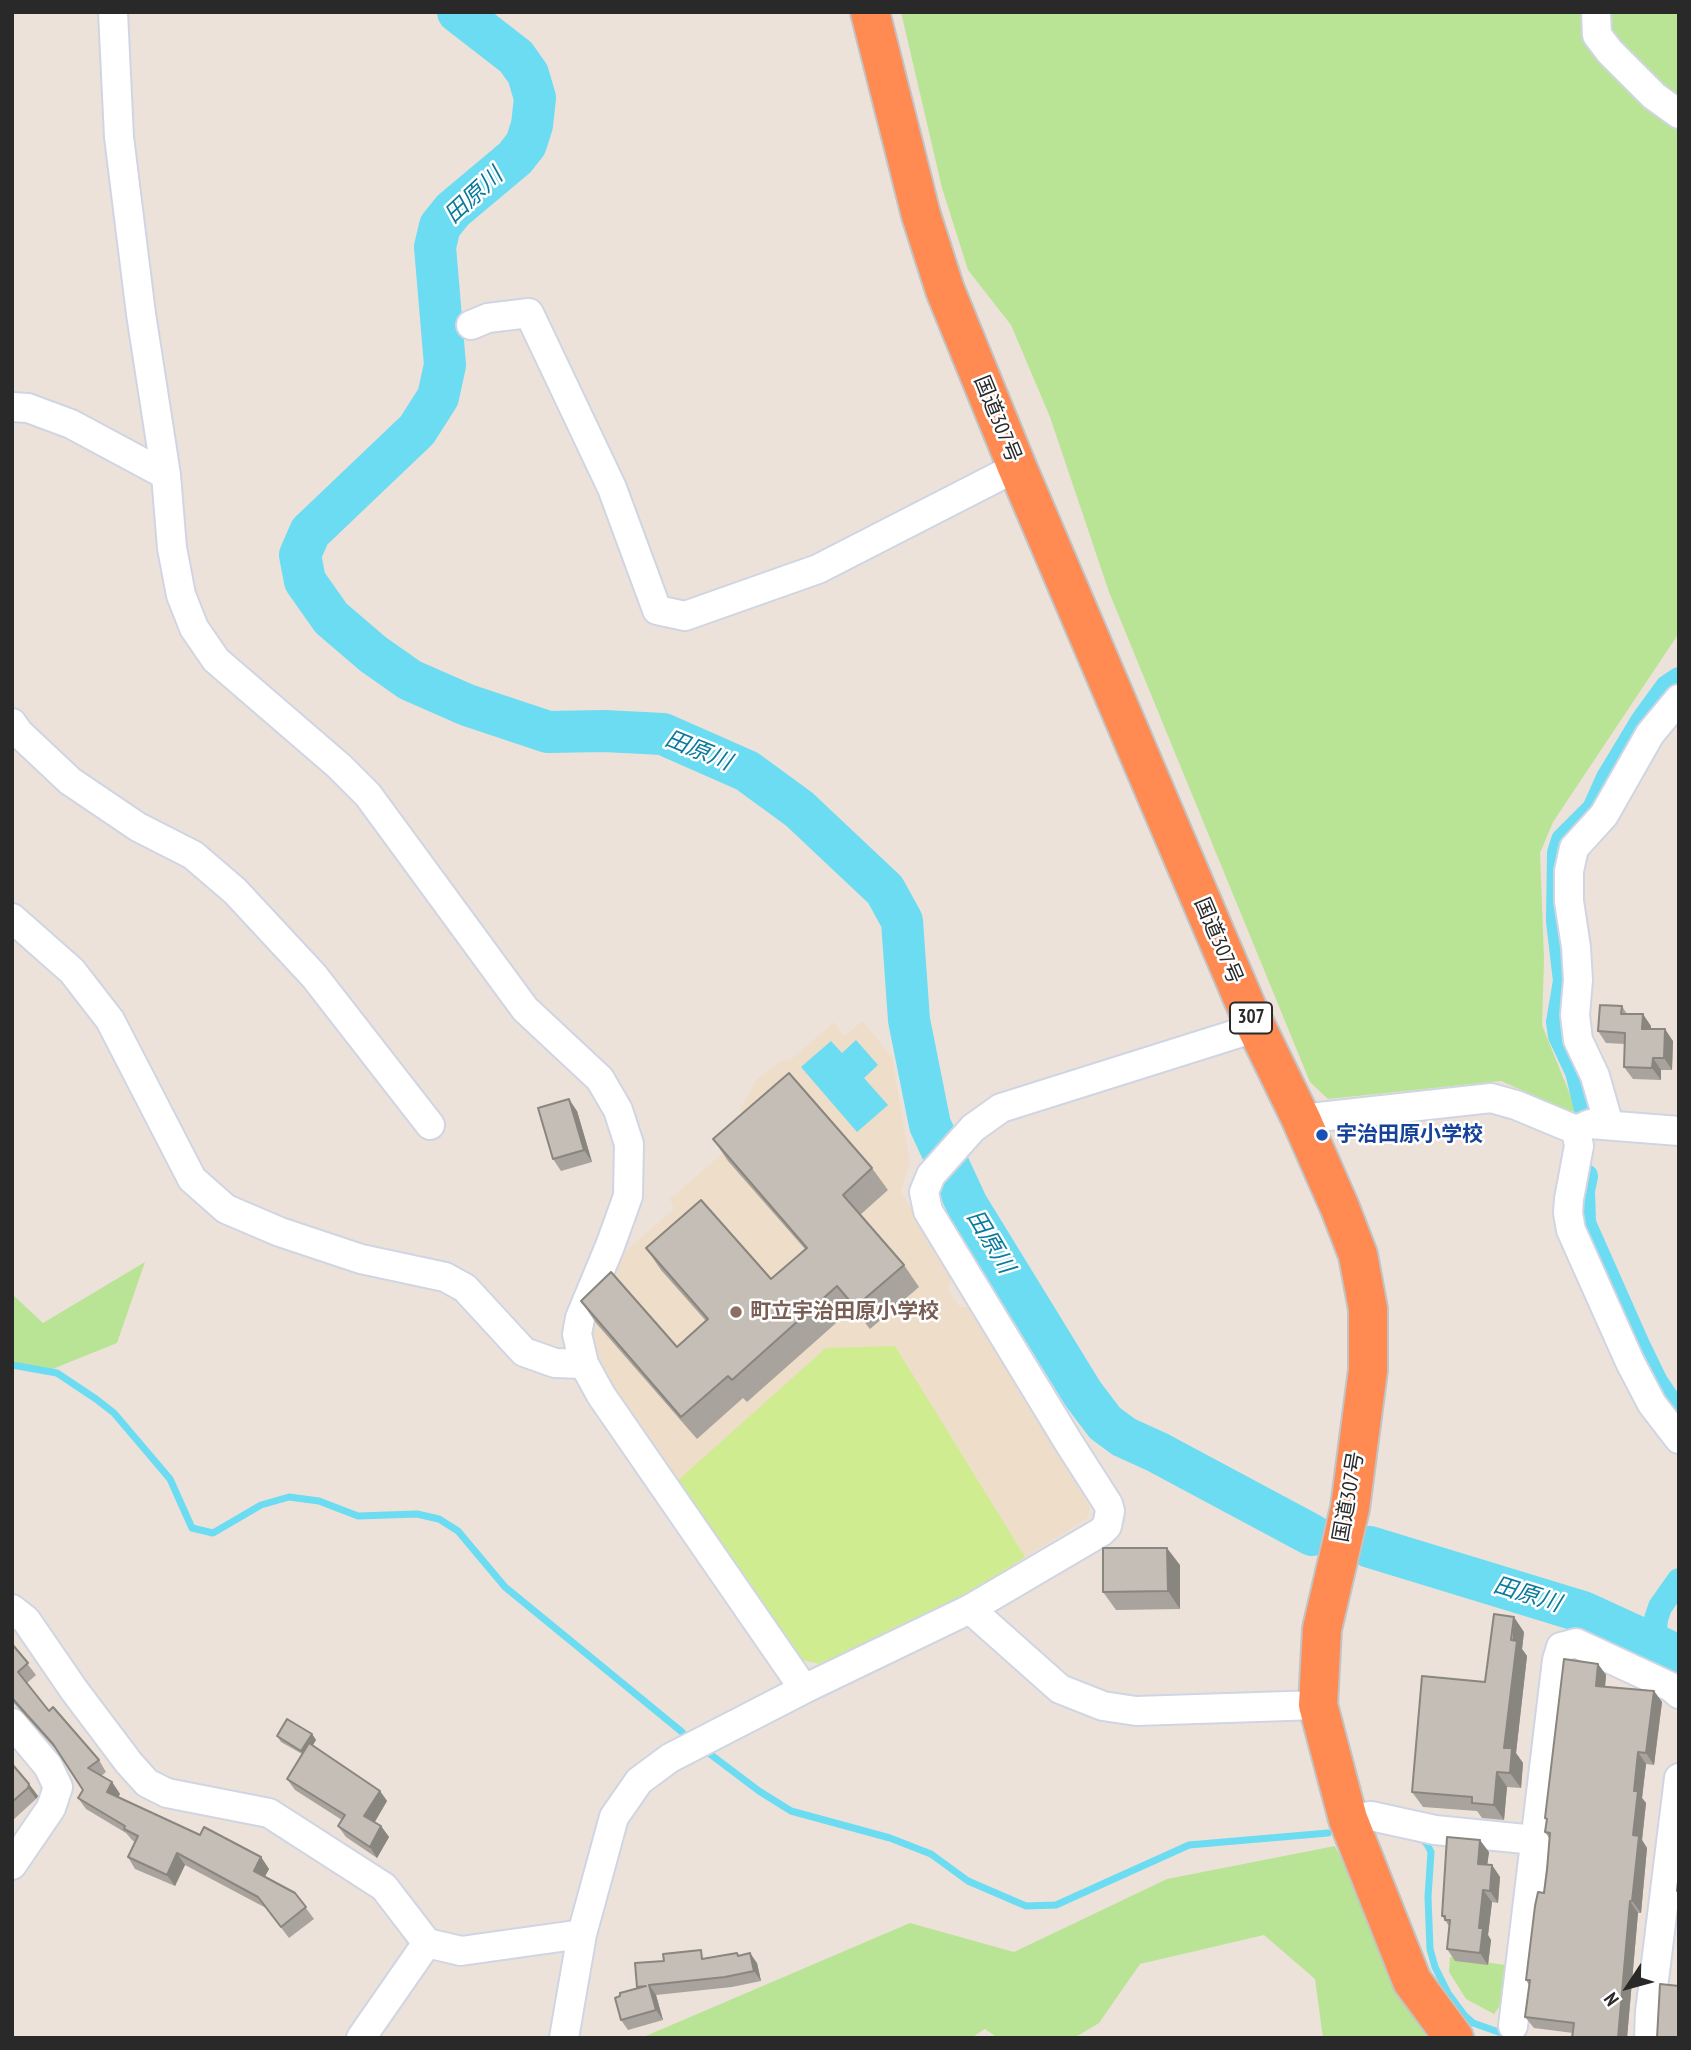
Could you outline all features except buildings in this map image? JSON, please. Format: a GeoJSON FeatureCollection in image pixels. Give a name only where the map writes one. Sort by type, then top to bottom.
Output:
{"type":"FeatureCollection","features":[{"type":"Feature","properties":{"kind":"highway","name":"国道307号"},"geometry":{"type":"LineString","coordinates":[[870,12],[921,215],[945,290],[1017,467],[1255,1028],[1301,1119],[1358,1255],[1368,1309],[1368,1370],[1350,1508],[1322,1629],[1318,1705],[1348,1818],[1412,1981],[1454,2038]]}},
{"type":"Feature","properties":{"kind":"street"},"geometry":{"type":"LineString","coordinates":[[113,12],[118,137],[141,314],[166,475],[172,548],[181,594],[194,628],[216,660],[339,766],[368,795],[525,1009],[600,1079],[618,1110],[629,1144],[628,1196],[611,1246],[580,1318],[577,1334],[584,1364],[601,1395],[804,1689]]}},
{"type":"Feature","properties":{"kind":"street"},"geometry":{"type":"LineString","coordinates":[[1596,12],[1597,35],[1610,52],[1654,96],[1679,114]]}},
{"type":"Feature","properties":{"kind":"street"},"geometry":{"type":"LineString","coordinates":[[471,325],[488,318],[529,313],[612,488],[657,610],[685,616],[818,569],[1017,467]]}},
{"type":"Feature","properties":{"kind":"street"},"geometry":{"type":"LineString","coordinates":[[12,407],[28,408],[71,424],[166,475]]}},
{"type":"Feature","properties":{"kind":"street"},"geometry":{"type":"LineString","coordinates":[[1609,1125],[1595,1076],[1578,1040],[1575,1015],[1576,947],[1569,901],[1569,871],[1574,848],[1604,816],[1650,734],[1679,699]]}},
{"type":"Feature","properties":{"kind":"street"},"geometry":{"type":"LineString","coordinates":[[12,723],[19,733],[70,781],[138,827],[194,855],[235,891],[314,976],[430,1125]]}},
{"type":"Feature","properties":{"kind":"street"},"geometry":{"type":"LineString","coordinates":[[12,918],[72,971],[110,1020],[191,1179],[226,1209],[279,1232],[362,1259],[445,1277],[465,1288],[524,1352],[555,1363],[584,1364]]}},
{"type":"Feature","properties":{"kind":"street"},"geometry":{"type":"LineString","coordinates":[[564,2038],[582,1934],[614,1816],[639,1781],[670,1758],[804,1689],[970,1609],[1107,1526],[1110,1511],[1108,1504],[928,1211],[924,1192],[926,1183],[955,1147],[988,1116],[1015,1102],[1255,1028]]}},
{"type":"Feature","properties":{"kind":"street"},"geometry":{"type":"LineString","coordinates":[[1301,1119],[1491,1098],[1516,1105],[1576,1130],[1590,1124],[1679,1131]]}},
{"type":"Feature","properties":{"kind":"street"},"geometry":{"type":"LineString","coordinates":[[1576,1130],[1579,1146],[1568,1213],[1571,1230],[1630,1362],[1652,1404],[1679,1439]]}},
{"type":"Feature","properties":{"kind":"street"},"geometry":{"type":"LineString","coordinates":[[12,1609],[26,1620],[129,1763],[148,1783],[167,1793],[269,1813],[384,1887],[427,1942],[461,1951],[582,1934]]}},
{"type":"Feature","properties":{"kind":"street"},"geometry":{"type":"LineString","coordinates":[[970,1609],[1060,1689],[1103,1706],[1136,1711],[1318,1705]]}},
{"type":"Feature","properties":{"kind":"street"},"geometry":{"type":"LineString","coordinates":[[1513,2026],[1557,1660],[1562,1647],[1576,1643],[1671,1687],[1679,1694]]}},
{"type":"Feature","properties":{"kind":"street"},"geometry":{"type":"LineString","coordinates":[[12,1723],[48,1766],[58,1787],[51,1808],[12,1864]]}},
{"type":"Feature","properties":{"kind":"street"},"geometry":{"type":"LineString","coordinates":[[1649,2038],[1679,1777]]}},
{"type":"Feature","properties":{"kind":"street"},"geometry":{"type":"LineString","coordinates":[[1348,1818],[1371,1816],[1435,1830],[1535,1840]]}},
{"type":"Feature","properties":{"kind":"street"},"geometry":{"type":"LineString","coordinates":[[361,2038],[427,1942]]}},
{"type":"Feature","properties":{"kind":"shaded area"},"geometry":{"type":"Polygon","coordinates":[[[863,1021],[892,1057],[910,1162],[901,1192],[951,1273],[948,1290],[960,1307],[972,1307],[1090,1507],[1088,1518],[961,1598],[820,1664],[802,1660],[595,1366],[587,1322],[624,1252],[674,1209],[670,1199],[738,1140],[741,1107],[757,1079],[786,1058],[789,1061],[834,1022],[844,1036],[863,1021]]]}},
{"type":"Feature","properties":{"kind":"green space"},"geometry":{"type":"Polygon","coordinates":[[[901,12],[1679,12],[1679,633],[1553,822],[1540,853],[1544,959],[1542,1025],[1577,1112],[1501,1081],[1328,1099],[1310,1082],[1109,592],[1050,417],[1011,325],[968,270],[942,188],[901,12]]]}},
{"type":"Feature","properties":{"kind":"green space"},"geometry":{"type":"Polygon","coordinates":[[[145,1262],[117,1343],[50,1370],[12,1366],[12,1294],[43,1323],[145,1262]]]}},
{"type":"Feature","properties":{"kind":"green space"},"geometry":{"type":"Polygon","coordinates":[[[895,1346],[1025,1557],[961,1598],[820,1664],[802,1660],[676,1482],[826,1348],[895,1346]]]}},
{"type":"Feature","properties":{"kind":"green space"},"geometry":{"type":"Polygon","coordinates":[[[1335,1846],[1425,2033],[1431,2038],[1323,2038],[1315,1979],[1264,1935],[1140,1964],[1099,2023],[1074,2038],[998,2038],[985,2029],[971,2038],[641,2038],[910,1923],[1014,1952],[1167,1879],[1335,1846]]]}},
{"type":"Feature","properties":{"kind":"green space"},"geometry":{"type":"Polygon","coordinates":[[[1450,1957],[1512,1966],[1502,2003],[1494,2014],[1466,1999],[1449,1972],[1450,1957]]]}},
{"type":"Feature","properties":{"kind":"water"},"geometry":{"type":"Polygon","coordinates":[[[856,1040],[878,1065],[864,1078],[888,1105],[857,1132],[801,1067],[831,1041],[842,1053],[856,1040]]]}},
{"type":"Feature","properties":{"kind":"waterway","name":"田原川"},"geometry":{"type":"LineString","coordinates":[[458,12],[516,57],[528,74],[535,98],[532,125],[526,144],[515,158],[453,210],[440,226],[435,247],[445,365],[438,397],[417,430],[310,532],[300,555],[305,581],[331,618],[373,654],[410,680],[467,705],[548,732],[663,734],[747,771],[799,809],[885,890],[902,921],[909,1020],[930,1125],[967,1205],[1083,1394],[1105,1423],[1124,1437],[1312,1535]]}},
{"type":"Feature","properties":{"kind":"waterway"},"geometry":{"type":"LineString","coordinates":[[1586,1109],[1577,1072],[1560,1036],[1558,1022],[1565,981],[1558,921],[1559,853],[1563,840],[1594,809],[1608,778],[1643,720],[1667,687],[1679,679]]}},
{"type":"Feature","properties":{"kind":"waterway"},"geometry":{"type":"LineString","coordinates":[[1586,1176],[1583,1191],[1584,1223],[1656,1382],[1679,1416]]}},
{"type":"Feature","properties":{"kind":"waterway"},"geometry":{"type":"LineString","coordinates":[[12,1365],[57,1373],[114,1413],[170,1479],[192,1528],[213,1533],[261,1505],[289,1497],[319,1501],[358,1516],[417,1514],[439,1519],[458,1531],[505,1587],[682,1732]]}},
{"type":"Feature","properties":{"kind":"waterway","name":"田原川"},"geometry":{"type":"LineString","coordinates":[[1370,1547],[1583,1612],[1679,1656]]}},
{"type":"Feature","properties":{"kind":"waterway"},"geometry":{"type":"LineString","coordinates":[[1654,1644],[1660,1607],[1679,1580]]}},
{"type":"Feature","properties":{"kind":"waterway"},"geometry":{"type":"LineString","coordinates":[[710,1754],[791,1811],[890,1838],[931,1854],[968,1881],[1026,1906],[1056,1905],[1189,1845],[1328,1833]]}},
{"type":"Feature","properties":{"kind":"waterway"},"geometry":{"type":"LineString","coordinates":[[1419,1836],[1431,1852],[1428,1897],[1430,1949],[1435,1967],[1448,1993],[1465,2016],[1473,2023],[1510,2036]]}},
{"type":"Feature","properties":{"kind":"place","name":"宇治田原小学校"},"geometry":{"type":"Point","coordinates":[1322,1135]}},
{"type":"Feature","properties":{"kind":"place","name":"町立宇治田原小学校"},"geometry":{"type":"Point","coordinates":[736,1312]}}]}
